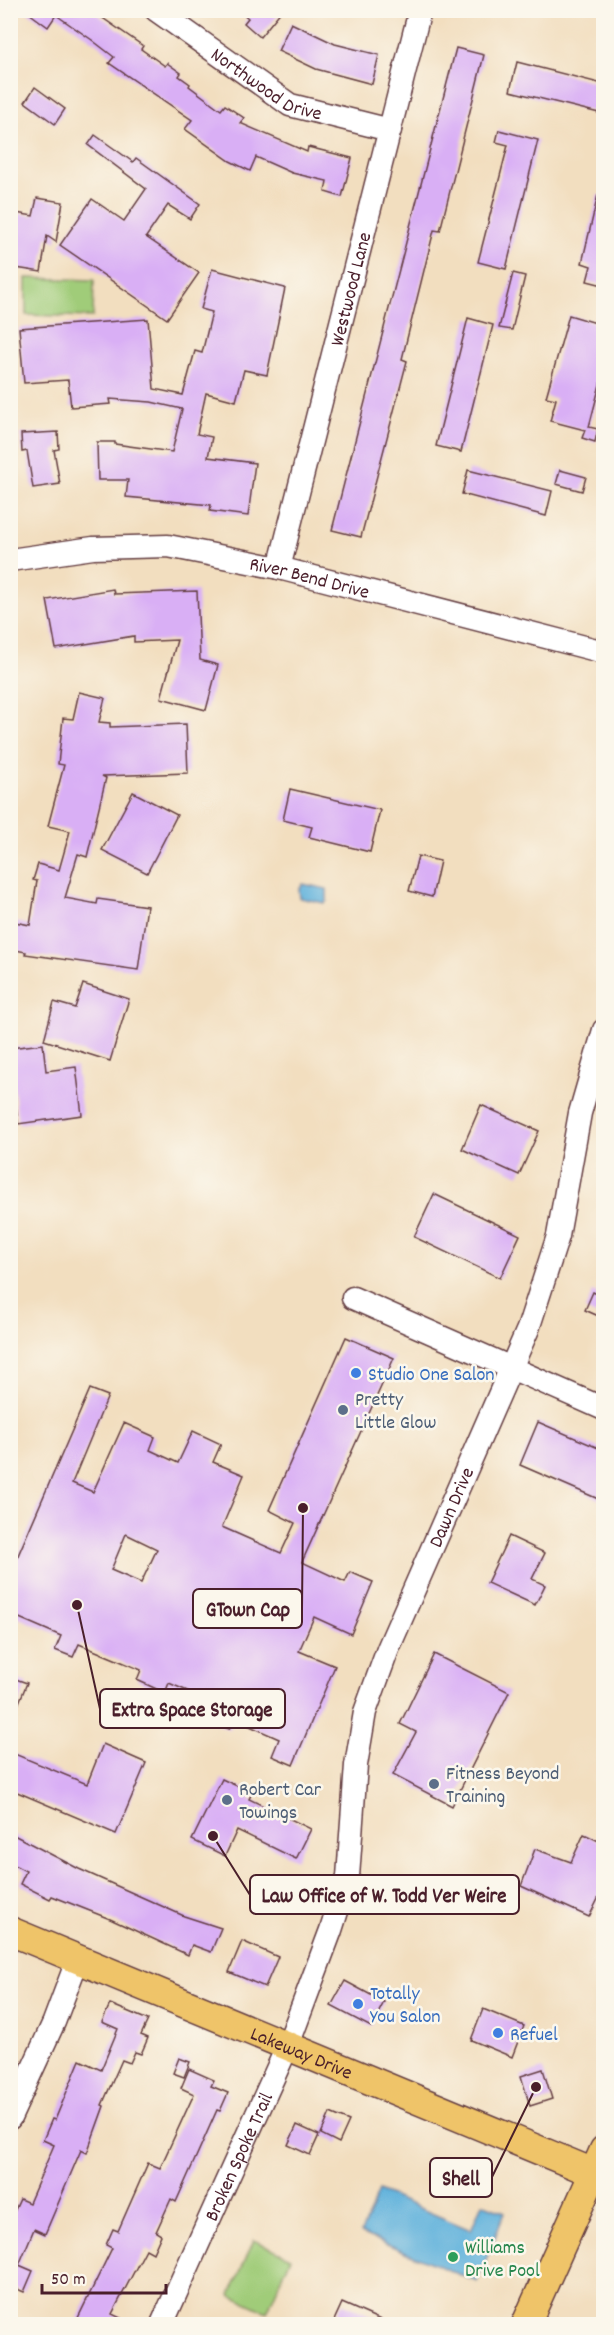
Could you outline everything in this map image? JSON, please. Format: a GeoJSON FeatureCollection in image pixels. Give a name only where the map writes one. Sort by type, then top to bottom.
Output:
{"type":"FeatureCollection","features":[{"type":"Feature","properties":{"kind":"main road","name":"Lakeway Drive"},"geometry":{"type":"LineString","coordinates":[[10,1931],[288,2045],[600,2166]]}},
{"type":"Feature","properties":{"kind":"main road"},"geometry":{"type":"LineString","coordinates":[[526,2325],[600,2166]]}},
{"type":"Feature","properties":{"kind":"street","name":"Northwood Drive"},"geometry":{"type":"LineString","coordinates":[[156,10],[290,105],[390,130]]}},
{"type":"Feature","properties":{"kind":"street","name":"Westwood Lane"},"geometry":{"type":"LineString","coordinates":[[279,568],[420,10]]}},
{"type":"Feature","properties":{"kind":"street","name":"River Bend Drive"},"geometry":{"type":"LineString","coordinates":[[10,560],[93,548],[168,546],[279,568],[603,652]]}},
{"type":"Feature","properties":{"kind":"street","name":"Dawn Drive"},"geometry":{"type":"LineString","coordinates":[[310,1985],[348,1877],[356,1765],[365,1712],[388,1649],[528,1329],[548,1274],[558,1236],[580,1113],[603,1030]]}},
{"type":"Feature","properties":{"kind":"street"},"geometry":{"type":"LineString","coordinates":[[353,1298],[603,1409]]}},
{"type":"Feature","properties":{"kind":"street"},"geometry":{"type":"LineString","coordinates":[[10,2118],[54,2022],[77,1960]]}},
{"type":"Feature","properties":{"kind":"street","name":"Broken Spoke Trail"},"geometry":{"type":"LineString","coordinates":[[162,2325],[288,2045],[310,1985]]}},
{"type":"Feature","properties":{"kind":"green space"},"geometry":{"type":"Polygon","coordinates":[[[26,278],[94,280],[93,317],[26,315],[26,278]]]}},
{"type":"Feature","properties":{"kind":"green space"},"geometry":{"type":"Polygon","coordinates":[[[254,2240],[291,2257],[267,2312],[230,2295],[254,2240]]]}},
{"type":"Feature","properties":{"kind":"water"},"geometry":{"type":"Polygon","coordinates":[[[303,884],[327,889],[327,901],[324,903],[300,898],[299,890],[303,884]]]}},
{"type":"Feature","properties":{"kind":"water","name":"Williams Drive Pool"},"geometry":{"type":"Polygon","coordinates":[[[379,2191],[471,2230],[482,2203],[505,2212],[477,2282],[361,2233],[379,2191]]]}},
{"type":"Feature","properties":{"kind":"building"},"geometry":{"type":"Polygon","coordinates":[[[25,10],[91,10],[143,46],[141,49],[165,66],[167,63],[181,73],[179,76],[190,84],[189,86],[221,110],[225,105],[244,118],[240,123],[307,152],[308,147],[352,158],[342,197],[325,192],[327,181],[292,173],[256,157],[250,171],[230,161],[185,129],[192,120],[109,63],[114,57],[92,40],[56,15],[48,27],[25,10]]]}},
{"type":"Feature","properties":{"kind":"building"},"geometry":{"type":"Polygon","coordinates":[[[239,10],[282,10],[260,37],[244,23],[248,18],[239,10]]]}},
{"type":"Feature","properties":{"kind":"building"},"geometry":{"type":"Polygon","coordinates":[[[291,23],[335,44],[379,55],[372,84],[316,69],[278,51],[291,23]]]}},
{"type":"Feature","properties":{"kind":"building"},"geometry":{"type":"Polygon","coordinates":[[[456,48],[484,55],[440,231],[434,230],[402,359],[407,361],[361,537],[332,530],[456,48]]]}},
{"type":"Feature","properties":{"kind":"building"},"geometry":{"type":"Polygon","coordinates":[[[517,62],[603,84],[603,114],[510,91],[517,62]]]}},
{"type":"Feature","properties":{"kind":"building"},"geometry":{"type":"Polygon","coordinates":[[[35,87],[65,109],[55,124],[25,102],[35,87]]]}},
{"type":"Feature","properties":{"kind":"building"},"geometry":{"type":"Polygon","coordinates":[[[499,130],[538,140],[506,269],[478,262],[508,145],[496,142],[499,130]]]}},
{"type":"Feature","properties":{"kind":"building"},"geometry":{"type":"Polygon","coordinates":[[[95,135],[133,162],[136,158],[200,204],[190,219],[168,205],[146,237],[199,273],[167,319],[60,245],[92,199],[124,221],[146,189],[88,145],[95,135]]]}},
{"type":"Feature","properties":{"kind":"building"},"geometry":{"type":"Polygon","coordinates":[[[598,195],[603,196],[603,285],[587,281],[591,266],[582,263],[598,195]]]}},
{"type":"Feature","properties":{"kind":"building"},"geometry":{"type":"Polygon","coordinates":[[[37,198],[63,202],[56,242],[47,236],[41,272],[10,267],[10,212],[33,216],[37,198]]]}},
{"type":"Feature","properties":{"kind":"building"},"geometry":{"type":"Polygon","coordinates":[[[212,269],[285,288],[267,375],[244,370],[236,401],[206,393],[197,434],[212,437],[208,457],[255,463],[248,516],[210,511],[211,505],[126,497],[128,480],[98,480],[97,442],[115,442],[115,444],[172,452],[182,409],[151,402],[110,399],[111,404],[71,407],[68,380],[24,383],[19,328],[148,319],[154,389],[183,395],[195,351],[202,353],[212,312],[201,309],[212,269]]]}},
{"type":"Feature","properties":{"kind":"building"},"geometry":{"type":"Polygon","coordinates":[[[513,273],[525,276],[512,330],[499,328],[513,273]]]}},
{"type":"Feature","properties":{"kind":"building"},"geometry":{"type":"Polygon","coordinates":[[[569,315],[603,325],[603,373],[589,427],[598,429],[595,442],[582,438],[585,430],[550,421],[556,399],[546,397],[569,315]]]}},
{"type":"Feature","properties":{"kind":"building"},"geometry":{"type":"Polygon","coordinates":[[[468,318],[493,325],[461,452],[436,446],[468,318]]]}},
{"type":"Feature","properties":{"kind":"building"},"geometry":{"type":"Polygon","coordinates":[[[58,432],[59,449],[54,450],[60,484],[33,488],[27,451],[22,452],[21,434],[58,432]]]}},
{"type":"Feature","properties":{"kind":"building"},"geometry":{"type":"Polygon","coordinates":[[[468,470],[552,491],[546,516],[462,494],[468,470]]]}},
{"type":"Feature","properties":{"kind":"building"},"geometry":{"type":"Polygon","coordinates":[[[560,470],[586,477],[582,491],[556,484],[560,470]]]}},
{"type":"Feature","properties":{"kind":"building"},"geometry":{"type":"Polygon","coordinates":[[[113,589],[114,594],[197,591],[200,660],[218,665],[206,710],[161,698],[177,640],[134,642],[134,636],[56,649],[47,600],[113,589]]]}},
{"type":"Feature","properties":{"kind":"building"},"geometry":{"type":"Polygon","coordinates":[[[79,692],[105,698],[99,722],[110,723],[110,727],[186,724],[188,773],[102,776],[106,778],[87,857],[78,854],[65,898],[97,904],[98,899],[147,906],[138,970],[25,954],[26,952],[10,949],[10,921],[30,925],[37,881],[33,880],[38,864],[59,870],[70,831],[48,826],[64,765],[58,764],[63,718],[73,719],[79,692]]]}},
{"type":"Feature","properties":{"kind":"building"},"geometry":{"type":"Polygon","coordinates":[[[290,789],[380,810],[370,852],[309,837],[312,827],[283,820],[290,789]]]}},
{"type":"Feature","properties":{"kind":"building"},"geometry":{"type":"Polygon","coordinates":[[[133,792],[177,815],[147,873],[102,850],[133,792]]]}},
{"type":"Feature","properties":{"kind":"building"},"geometry":{"type":"Polygon","coordinates":[[[418,856],[440,861],[432,897],[409,891],[418,856]]]}},
{"type":"Feature","properties":{"kind":"building"},"geometry":{"type":"Polygon","coordinates":[[[83,984],[129,999],[110,1061],[44,1040],[54,1002],[75,1008],[83,984]]]}},
{"type":"Feature","properties":{"kind":"building"},"geometry":{"type":"Polygon","coordinates":[[[43,1044],[46,1071],[76,1067],[82,1115],[18,1124],[10,1048],[43,1044]]]}},
{"type":"Feature","properties":{"kind":"building"},"geometry":{"type":"Polygon","coordinates":[[[481,1105],[539,1131],[519,1175],[462,1149],[481,1105]]]}},
{"type":"Feature","properties":{"kind":"building"},"geometry":{"type":"Polygon","coordinates":[[[434,1194],[520,1235],[500,1278],[414,1237],[434,1194]]]}},
{"type":"Feature","properties":{"kind":"building"},"geometry":{"type":"Polygon","coordinates":[[[593,1292],[603,1297],[603,1318],[585,1310],[593,1292]]]}},
{"type":"Feature","properties":{"kind":"building"},"geometry":{"type":"Polygon","coordinates":[[[346,1337],[394,1358],[302,1562],[345,1582],[350,1572],[373,1582],[351,1634],[314,1617],[299,1651],[335,1666],[293,1765],[272,1756],[279,1739],[234,1719],[229,1729],[207,1720],[215,1703],[169,1683],[165,1693],[137,1680],[141,1670],[79,1644],[73,1657],[55,1650],[61,1636],[10,1614],[10,1574],[90,1389],[108,1396],[72,1483],[93,1492],[124,1423],[155,1437],[150,1450],[178,1463],[193,1431],[221,1444],[213,1462],[244,1475],[222,1527],[281,1553],[295,1523],[269,1510],[346,1337]],[[126,1534],[111,1570],[141,1583],[157,1549],[126,1534]]]}},
{"type":"Feature","properties":{"kind":"building"},"geometry":{"type":"Polygon","coordinates":[[[538,1422],[603,1450],[603,1501],[520,1465],[538,1422]]]}},
{"type":"Feature","properties":{"kind":"building"},"geometry":{"type":"Polygon","coordinates":[[[509,1536],[545,1553],[532,1579],[545,1585],[535,1605],[487,1583],[509,1536]]]}},
{"type":"Feature","properties":{"kind":"building"},"geometry":{"type":"Polygon","coordinates":[[[434,1654],[509,1692],[452,1806],[393,1775],[416,1732],[400,1724],[434,1654]]]}},
{"type":"Feature","properties":{"kind":"building"},"geometry":{"type":"Polygon","coordinates":[[[10,1677],[27,1683],[11,1722],[10,1722],[10,1677]]]}},
{"type":"Feature","properties":{"kind":"building"},"geometry":{"type":"Polygon","coordinates":[[[103,1744],[146,1763],[116,1834],[10,1789],[10,1752],[87,1784],[103,1744]]]}},
{"type":"Feature","properties":{"kind":"building"},"geometry":{"type":"Polygon","coordinates":[[[222,1779],[252,1793],[249,1799],[311,1829],[296,1859],[237,1830],[225,1856],[192,1840],[222,1779]]]}},
{"type":"Feature","properties":{"kind":"building"},"geometry":{"type":"Polygon","coordinates":[[[10,1833],[79,1869],[184,1916],[221,1928],[211,1952],[192,1945],[188,1955],[110,1919],[52,1896],[50,1899],[20,1884],[26,1871],[10,1863],[10,1833]]]}},
{"type":"Feature","properties":{"kind":"building"},"geometry":{"type":"Polygon","coordinates":[[[584,1834],[603,1843],[603,1889],[589,1917],[521,1886],[535,1849],[571,1862],[584,1834]]]}},
{"type":"Feature","properties":{"kind":"building"},"geometry":{"type":"Polygon","coordinates":[[[242,1941],[278,1957],[265,1987],[229,1972],[242,1941]]]}},
{"type":"Feature","properties":{"kind":"building","name":"Totally You Salon"},"geometry":{"type":"Polygon","coordinates":[[[345,1981],[384,2002],[371,2027],[331,2006],[345,1981]]]}},
{"type":"Feature","properties":{"kind":"building"},"geometry":{"type":"Polygon","coordinates":[[[110,2004],[148,2020],[141,2035],[148,2038],[141,2054],[135,2052],[130,2063],[122,2060],[102,2105],[104,2106],[87,2153],[81,2150],[45,2234],[34,2229],[19,2265],[33,2271],[24,2292],[10,2286],[10,2221],[20,2199],[29,2203],[54,2145],[43,2140],[52,2119],[55,2120],[80,2060],[101,2070],[118,2029],[102,2022],[110,2004]]]}},
{"type":"Feature","properties":{"kind":"building","name":"Refuel"},"geometry":{"type":"Polygon","coordinates":[[[483,2009],[524,2026],[512,2057],[471,2040],[483,2009]]]}},
{"type":"Feature","properties":{"kind":"building"},"geometry":{"type":"Polygon","coordinates":[[[179,2058],[190,2062],[184,2077],[173,2073],[179,2058]]]}},
{"type":"Feature","properties":{"kind":"building"},"geometry":{"type":"Polygon","coordinates":[[[189,2069],[214,2080],[211,2086],[228,2093],[220,2111],[217,2110],[176,2202],[171,2199],[156,2232],[161,2235],[153,2253],[146,2249],[112,2314],[135,2325],[91,2325],[78,2318],[112,2248],[106,2245],[113,2229],[118,2231],[148,2163],[160,2168],[194,2094],[181,2088],[189,2069]]]}},
{"type":"Feature","properties":{"kind":"building"},"geometry":{"type":"Polygon","coordinates":[[[543,2069],[552,2099],[530,2106],[521,2076],[543,2069]]]}},
{"type":"Feature","properties":{"kind":"building"},"geometry":{"type":"Polygon","coordinates":[[[330,2113],[349,2121],[339,2143],[321,2134],[330,2113]]]}},
{"type":"Feature","properties":{"kind":"building"},"geometry":{"type":"Polygon","coordinates":[[[297,2125],[319,2135],[310,2155],[288,2145],[297,2125]]]}},
{"type":"Feature","properties":{"kind":"building"},"geometry":{"type":"Polygon","coordinates":[[[342,2303],[392,2325],[332,2325],[342,2303]]]}},
{"type":"Feature","properties":{"kind":"place","name":"Studio One Salon"},"geometry":{"type":"Point","coordinates":[356,1373]}},
{"type":"Feature","properties":{"kind":"place","name":"Pretty Little Glow"},"geometry":{"type":"Point","coordinates":[343,1410]}},
{"type":"Feature","properties":{"kind":"place","name":"GTown Cap"},"geometry":{"type":"Point","coordinates":[303,1508]}},
{"type":"Feature","properties":{"kind":"place","name":"Extra Space Storage"},"geometry":{"type":"Point","coordinates":[77,1605]}},
{"type":"Feature","properties":{"kind":"place","name":"Fitness Beyond Training"},"geometry":{"type":"Point","coordinates":[434,1784]}},
{"type":"Feature","properties":{"kind":"place","name":"Robert Car Towings"},"geometry":{"type":"Point","coordinates":[227,1800]}},
{"type":"Feature","properties":{"kind":"place","name":"Law Office of W. Todd Ver Weire"},"geometry":{"type":"Point","coordinates":[213,1836]}},
{"type":"Feature","properties":{"kind":"place","name":"Totally You Salon"},"geometry":{"type":"Point","coordinates":[358,2004]}},
{"type":"Feature","properties":{"kind":"place","name":"Refuel"},"geometry":{"type":"Point","coordinates":[498,2033]}},
{"type":"Feature","properties":{"kind":"place","name":"Shell"},"geometry":{"type":"Point","coordinates":[536,2087]}},
{"type":"Feature","properties":{"kind":"place","name":"Williams Drive Pool"},"geometry":{"type":"Point","coordinates":[453,2257]}}]}
